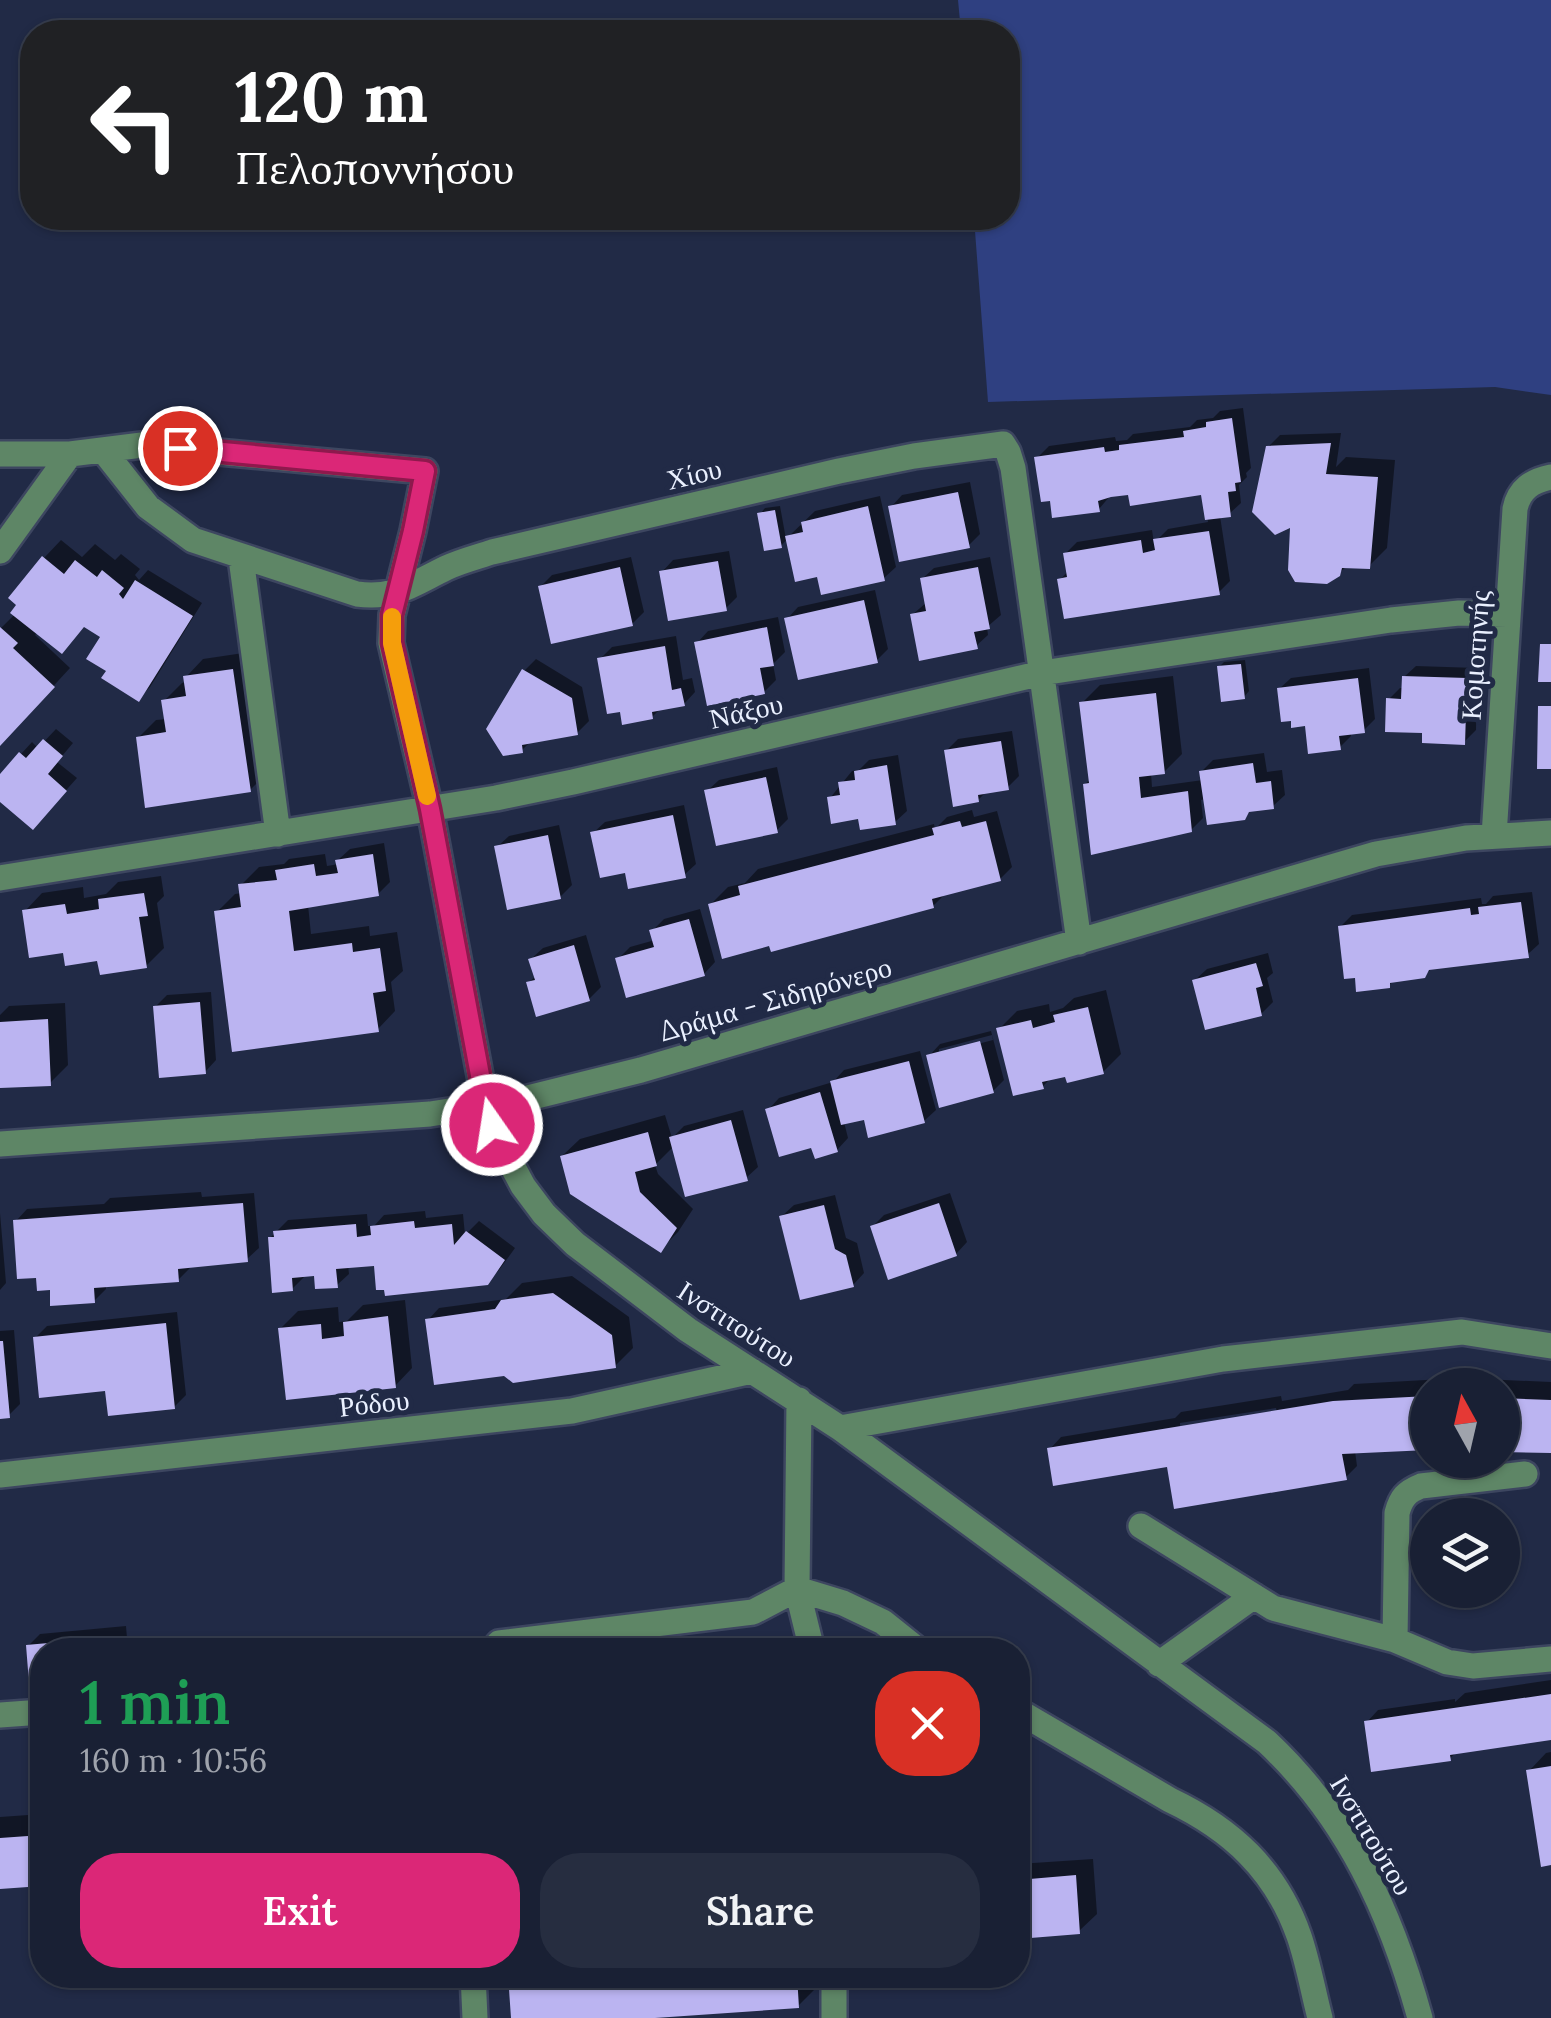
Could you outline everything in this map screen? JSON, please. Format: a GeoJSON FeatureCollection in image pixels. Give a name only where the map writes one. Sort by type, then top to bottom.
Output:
{"type":"FeatureCollection","features":[{"type":"Feature","properties":{"kind":"street","name":"Χίου"},"geometry":{"type":"LineString","coordinates":[[398,592],[466,560],[801,480],[914,456],[1003,444],[1013,468],[1042,673]]}},
{"type":"Feature","properties":{"kind":"street","name":"Ινστιτούτου"},"geometry":{"type":"LineString","coordinates":[[102,450],[142,445],[425,471],[392,615],[392,643],[430,809],[486,1107],[523,1186],[560,1230],[677,1322],[840,1428],[1288,1761],[1328,1812],[1376,1892],[1397,1943],[1420,2018]]}},
{"type":"Feature","properties":{"kind":"street"},"geometry":{"type":"LineString","coordinates":[[0,454],[102,450],[148,507],[193,540],[356,594],[384,596],[398,592]]}},
{"type":"Feature","properties":{"kind":"street"},"geometry":{"type":"LineString","coordinates":[[0,551],[70,454]]}},
{"type":"Feature","properties":{"kind":"street","name":"Κομοτηνής"},"geometry":{"type":"LineString","coordinates":[[1494,836],[1517,501],[1524,489],[1541,480]]}},
{"type":"Feature","properties":{"kind":"street"},"geometry":{"type":"LineString","coordinates":[[240,558],[278,834]]}},
{"type":"Feature","properties":{"kind":"street","name":"Νάξου"},"geometry":{"type":"LineString","coordinates":[[0,878],[430,809],[573,782],[1042,673],[1390,620],[1459,613],[1507,614]]}},
{"type":"Feature","properties":{"kind":"street"},"geometry":{"type":"LineString","coordinates":[[1042,673],[1079,942]]}},
{"type":"Feature","properties":{"kind":"street","name":"Δράμα - Σιδηρόνερο"},"geometry":{"type":"LineString","coordinates":[[0,1144],[334,1122],[486,1107],[640,1070],[1376,854],[1440,841],[1551,833]]}},
{"type":"Feature","properties":{"kind":"street"},"geometry":{"type":"LineString","coordinates":[[840,1428],[1223,1359],[1333,1346],[1462,1332],[1551,1346]]}},
{"type":"Feature","properties":{"kind":"street","name":"Ρόδου"},"geometry":{"type":"LineString","coordinates":[[0,1474],[572,1411],[752,1371]]}},
{"type":"Feature","properties":{"kind":"street"},"geometry":{"type":"LineString","coordinates":[[799,1400],[797,1589],[809,1638]]}},
{"type":"Feature","properties":{"kind":"street"},"geometry":{"type":"LineString","coordinates":[[1394,1640],[1400,1500],[1421,1486],[1526,1474]]}},
{"type":"Feature","properties":{"kind":"street"},"geometry":{"type":"LineString","coordinates":[[1141,1526],[1273,1608],[1394,1640],[1447,1662],[1472,1666],[1551,1659]]}},
{"type":"Feature","properties":{"kind":"street"},"geometry":{"type":"LineString","coordinates":[[540,1638],[753,1612],[797,1589],[843,1603],[883,1622],[903,1638]]}},
{"type":"Feature","properties":{"kind":"street"},"geometry":{"type":"LineString","coordinates":[[1159,1664],[1254,1596]]}},
{"type":"Feature","properties":{"kind":"street"},"geometry":{"type":"LineString","coordinates":[[0,1715],[30,1713]]}},
{"type":"Feature","properties":{"kind":"street"},"geometry":{"type":"LineString","coordinates":[[1030,1718],[1195,1812],[1239,1844],[1266,1875],[1289,1912],[1320,2018]]}},
{"type":"Feature","properties":{"kind":"street"},"geometry":{"type":"LineString","coordinates":[[474,1988],[475,2018]]}},
{"type":"Feature","properties":{"kind":"street"},"geometry":{"type":"LineString","coordinates":[[834,1988],[834,2018]]}},
{"type":"Feature","properties":{"kind":"shaded area"},"geometry":{"type":"Polygon","coordinates":[[[958,0],[1551,0],[1551,395],[1495,387],[988,402],[975,230],[1020,230],[1020,20],[960,20],[958,0]]]}},
{"type":"Feature","properties":{"kind":"building"},"geometry":{"type":"Polygon","coordinates":[[[1232,418],[1241,482],[1235,483],[1236,491],[1228,492],[1231,517],[1205,520],[1201,495],[1130,506],[1128,495],[1111,497],[1098,501],[1100,512],[1052,518],[1050,501],[1041,502],[1034,457],[1104,447],[1105,452],[1119,450],[1119,445],[1184,437],[1183,431],[1232,418]]]}},
{"type":"Feature","properties":{"kind":"building"},"geometry":{"type":"Polygon","coordinates":[[[1331,443],[1326,474],[1378,477],[1370,569],[1342,568],[1340,576],[1327,584],[1295,582],[1288,570],[1290,528],[1275,535],[1252,512],[1266,446],[1331,443]]]}},
{"type":"Feature","properties":{"kind":"building"},"geometry":{"type":"Polygon","coordinates":[[[958,492],[970,548],[899,562],[888,506],[958,492]]]}},
{"type":"Feature","properties":{"kind":"building"},"geometry":{"type":"Polygon","coordinates":[[[868,506],[885,581],[821,595],[817,577],[795,582],[785,536],[803,532],[801,522],[868,506]]]}},
{"type":"Feature","properties":{"kind":"building"},"geometry":{"type":"Polygon","coordinates":[[[775,510],[782,548],[764,551],[757,513],[775,510]]]}},
{"type":"Feature","properties":{"kind":"building"},"geometry":{"type":"Polygon","coordinates":[[[1209,531],[1220,595],[1064,619],[1057,579],[1067,577],[1063,553],[1141,540],[1143,553],[1155,550],[1153,539],[1209,531]]]}},
{"type":"Feature","properties":{"kind":"building"},"geometry":{"type":"Polygon","coordinates":[[[42,556],[64,574],[75,560],[97,577],[102,570],[124,588],[119,594],[123,599],[135,580],[193,616],[139,702],[101,678],[106,671],[86,659],[100,637],[84,627],[62,654],[10,613],[16,605],[8,598],[42,556]]]}},
{"type":"Feature","properties":{"kind":"building"},"geometry":{"type":"Polygon","coordinates":[[[718,561],[727,611],[668,621],[659,571],[718,561]]]}},
{"type":"Feature","properties":{"kind":"building"},"geometry":{"type":"Polygon","coordinates":[[[620,567],[633,626],[551,644],[538,586],[620,567]]]}},
{"type":"Feature","properties":{"kind":"building"},"geometry":{"type":"Polygon","coordinates":[[[978,567],[990,629],[974,632],[978,649],[919,661],[910,614],[926,611],[920,578],[978,567]]]}},
{"type":"Feature","properties":{"kind":"building"},"geometry":{"type":"Polygon","coordinates":[[[864,600],[878,663],[798,680],[784,618],[864,600]]]}},
{"type":"Feature","properties":{"kind":"building"},"geometry":{"type":"Polygon","coordinates":[[[0,627],[18,643],[13,648],[55,687],[0,746],[0,627]]]}},
{"type":"Feature","properties":{"kind":"building"},"geometry":{"type":"Polygon","coordinates":[[[767,627],[774,666],[760,668],[765,694],[707,706],[694,642],[767,627]]]}},
{"type":"Feature","properties":{"kind":"building"},"geometry":{"type":"Polygon","coordinates":[[[1540,644],[1551,644],[1551,682],[1538,682],[1540,644]]]}},
{"type":"Feature","properties":{"kind":"building"},"geometry":{"type":"Polygon","coordinates":[[[665,646],[672,690],[681,688],[685,706],[652,712],[653,719],[622,725],[620,712],[607,714],[597,658],[665,646]]]}},
{"type":"Feature","properties":{"kind":"building"},"geometry":{"type":"Polygon","coordinates":[[[1241,664],[1245,699],[1221,702],[1217,666],[1241,664]]]}},
{"type":"Feature","properties":{"kind":"building"},"geometry":{"type":"Polygon","coordinates":[[[233,669],[251,792],[145,808],[136,737],[166,732],[161,700],[186,696],[183,676],[233,669]]]}},
{"type":"Feature","properties":{"kind":"building"},"geometry":{"type":"Polygon","coordinates":[[[522,669],[572,698],[578,735],[522,745],[523,753],[503,756],[486,729],[522,669]]]}},
{"type":"Feature","properties":{"kind":"building"},"geometry":{"type":"Polygon","coordinates":[[[1402,676],[1467,678],[1465,745],[1422,743],[1422,733],[1385,732],[1386,698],[1401,699],[1402,676]]]}},
{"type":"Feature","properties":{"kind":"building"},"geometry":{"type":"Polygon","coordinates":[[[1358,678],[1365,733],[1339,736],[1341,750],[1308,754],[1305,726],[1291,728],[1291,721],[1281,722],[1277,688],[1358,678]]]}},
{"type":"Feature","properties":{"kind":"building"},"geometry":{"type":"Polygon","coordinates":[[[1156,693],[1165,774],[1139,777],[1141,798],[1188,791],[1192,832],[1091,855],[1083,784],[1089,783],[1079,702],[1156,693]]]}},
{"type":"Feature","properties":{"kind":"building"},"geometry":{"type":"Polygon","coordinates":[[[1538,706],[1551,706],[1551,769],[1537,769],[1538,706]]]}},
{"type":"Feature","properties":{"kind":"building"},"geometry":{"type":"Polygon","coordinates":[[[43,739],[63,756],[48,774],[67,791],[33,830],[0,802],[0,774],[19,752],[26,758],[43,739]]]}},
{"type":"Feature","properties":{"kind":"building"},"geometry":{"type":"Polygon","coordinates":[[[1001,741],[1009,790],[978,795],[979,802],[953,807],[944,750],[1001,741]]]}},
{"type":"Feature","properties":{"kind":"building"},"geometry":{"type":"Polygon","coordinates":[[[1253,763],[1256,783],[1271,781],[1274,809],[1249,812],[1245,820],[1207,825],[1199,771],[1253,763]]]}},
{"type":"Feature","properties":{"kind":"building"},"geometry":{"type":"Polygon","coordinates":[[[887,765],[896,825],[860,830],[858,819],[831,824],[827,797],[840,795],[838,782],[855,780],[854,771],[887,765]]]}},
{"type":"Feature","properties":{"kind":"building"},"geometry":{"type":"Polygon","coordinates":[[[766,777],[778,833],[716,846],[704,790],[766,777]]]}},
{"type":"Feature","properties":{"kind":"building"},"geometry":{"type":"Polygon","coordinates":[[[673,815],[686,878],[628,889],[625,873],[600,878],[590,832],[673,815]]]}},
{"type":"Feature","properties":{"kind":"building"},"geometry":{"type":"Polygon","coordinates":[[[960,821],[962,827],[986,821],[1001,881],[932,899],[934,908],[771,952],[769,946],[722,959],[708,904],[740,895],[738,886],[934,835],[932,828],[960,821]]]}},
{"type":"Feature","properties":{"kind":"building"},"geometry":{"type":"Polygon","coordinates":[[[548,835],[561,899],[507,910],[494,846],[548,835]]]}},
{"type":"Feature","properties":{"kind":"building"},"geometry":{"type":"Polygon","coordinates":[[[373,854],[379,896],[289,911],[294,951],[352,943],[353,952],[380,948],[386,991],[373,993],[379,1032],[232,1052],[214,911],[241,907],[238,884],[277,880],[275,870],[314,864],[316,876],[338,873],[335,860],[373,854]]]}},
{"type":"Feature","properties":{"kind":"building"},"geometry":{"type":"Polygon","coordinates":[[[144,893],[148,916],[139,917],[147,968],[100,975],[97,961],[65,966],[63,953],[29,958],[22,910],[65,904],[67,914],[99,909],[98,899],[144,893]]]}},
{"type":"Feature","properties":{"kind":"building"},"geometry":{"type":"Polygon","coordinates":[[[1521,902],[1529,958],[1429,970],[1425,978],[1356,992],[1355,978],[1344,979],[1338,926],[1470,908],[1471,915],[1479,914],[1478,907],[1521,902]]]}},
{"type":"Feature","properties":{"kind":"building"},"geometry":{"type":"Polygon","coordinates":[[[689,919],[705,976],[626,998],[615,958],[654,947],[649,930],[689,919]]]}},
{"type":"Feature","properties":{"kind":"building"},"geometry":{"type":"Polygon","coordinates":[[[574,945],[590,1001],[536,1017],[526,982],[535,980],[528,959],[574,945]]]}},
{"type":"Feature","properties":{"kind":"building"},"geometry":{"type":"Polygon","coordinates":[[[1256,963],[1263,986],[1256,988],[1262,1016],[1205,1030],[1192,980],[1256,963]]]}},
{"type":"Feature","properties":{"kind":"building"},"geometry":{"type":"Polygon","coordinates":[[[200,1002],[206,1074],[159,1078],[153,1006],[200,1002]]]}},
{"type":"Feature","properties":{"kind":"building"},"geometry":{"type":"Polygon","coordinates":[[[1088,1007],[1104,1074],[1067,1083],[1065,1077],[1042,1082],[1044,1089],[1013,1096],[996,1028],[1031,1020],[1033,1028],[1055,1022],[1053,1015],[1088,1007]]]}},
{"type":"Feature","properties":{"kind":"building"},"geometry":{"type":"Polygon","coordinates":[[[48,1019],[51,1086],[0,1088],[0,1022],[48,1019]]]}},
{"type":"Feature","properties":{"kind":"building"},"geometry":{"type":"Polygon","coordinates":[[[980,1041],[994,1093],[939,1108],[926,1055],[980,1041]]]}},
{"type":"Feature","properties":{"kind":"building"},"geometry":{"type":"Polygon","coordinates":[[[909,1061],[925,1123],[868,1138],[864,1120],[841,1125],[830,1081],[909,1061]]]}},
{"type":"Feature","properties":{"kind":"building"},"geometry":{"type":"Polygon","coordinates":[[[820,1092],[838,1152],[815,1159],[811,1148],[779,1157],[765,1109],[820,1092]]]}},
{"type":"Feature","properties":{"kind":"building"},"geometry":{"type":"Polygon","coordinates":[[[731,1120],[748,1181],[685,1197],[669,1137],[731,1120]]]}},
{"type":"Feature","properties":{"kind":"building"},"geometry":{"type":"Polygon","coordinates":[[[648,1132],[657,1166],[635,1172],[640,1192],[677,1228],[661,1253],[570,1194],[560,1156],[648,1132]]]}},
{"type":"Feature","properties":{"kind":"building"},"geometry":{"type":"Polygon","coordinates":[[[243,1203],[248,1262],[178,1269],[179,1282],[94,1288],[95,1303],[50,1306],[50,1290],[37,1291],[36,1278],[17,1279],[13,1220],[243,1203]]]}},
{"type":"Feature","properties":{"kind":"building"},"geometry":{"type":"Polygon","coordinates":[[[939,1203],[957,1256],[888,1280],[870,1226],[939,1203]]]}},
{"type":"Feature","properties":{"kind":"building"},"geometry":{"type":"Polygon","coordinates":[[[824,1205],[835,1249],[846,1255],[854,1287],[800,1300],[779,1216],[824,1205]]]}},
{"type":"Feature","properties":{"kind":"building"},"geometry":{"type":"Polygon","coordinates":[[[414,1221],[415,1228],[452,1224],[454,1245],[466,1231],[505,1260],[488,1285],[385,1296],[384,1290],[376,1290],[374,1266],[336,1269],[338,1288],[315,1289],[314,1276],[292,1278],[293,1291],[272,1293],[268,1237],[274,1237],[273,1231],[356,1224],[357,1237],[371,1235],[370,1226],[414,1221]]]}},
{"type":"Feature","properties":{"kind":"building"},"geometry":{"type":"Polygon","coordinates":[[[553,1293],[612,1335],[616,1368],[513,1383],[504,1376],[434,1385],[425,1319],[495,1309],[501,1300],[553,1293]]]}},
{"type":"Feature","properties":{"kind":"building"},"geometry":{"type":"Polygon","coordinates":[[[388,1316],[396,1388],[286,1400],[278,1328],[321,1324],[322,1339],[344,1336],[343,1322],[388,1316]]]}},
{"type":"Feature","properties":{"kind":"building"},"geometry":{"type":"Polygon","coordinates":[[[166,1323],[175,1409],[108,1416],[105,1391],[39,1398],[33,1337],[166,1323]]]}},
{"type":"Feature","properties":{"kind":"building"},"geometry":{"type":"Polygon","coordinates":[[[0,1341],[10,1418],[0,1419],[0,1341]]]}},
{"type":"Feature","properties":{"kind":"building"},"geometry":{"type":"Polygon","coordinates":[[[1410,1397],[1410,1451],[1342,1454],[1347,1480],[1174,1509],[1167,1467],[1053,1486],[1047,1448],[1333,1401],[1410,1397]]]}},
{"type":"Feature","properties":{"kind":"building"},"geometry":{"type":"Polygon","coordinates":[[[1520,1399],[1551,1400],[1551,1453],[1520,1452],[1520,1399]]]}},
{"type":"Feature","properties":{"kind":"building"},"geometry":{"type":"Polygon","coordinates":[[[26,1645],[30,1645],[30,1683],[29,1683],[26,1645]]]}},
{"type":"Feature","properties":{"kind":"building"},"geometry":{"type":"Polygon","coordinates":[[[1551,1694],[1551,1740],[1450,1755],[1451,1761],[1371,1772],[1364,1721],[1551,1694]]]}},
{"type":"Feature","properties":{"kind":"building"},"geometry":{"type":"Polygon","coordinates":[[[1551,1766],[1551,1865],[1541,1867],[1526,1770],[1551,1766]]]}},
{"type":"Feature","properties":{"kind":"building"},"geometry":{"type":"Polygon","coordinates":[[[30,1836],[30,1887],[0,1889],[0,1838],[30,1836]]]}},
{"type":"Feature","properties":{"kind":"building"},"geometry":{"type":"Polygon","coordinates":[[[1076,1875],[1080,1934],[1030,1938],[1030,1879],[1076,1875]]]}},
{"type":"Feature","properties":{"kind":"building"},"geometry":{"type":"Polygon","coordinates":[[[509,1988],[798,1988],[799,2008],[655,2018],[511,2018],[509,1988]]]}},
{"type":"Feature","properties":{"kind":"slow traffic"},"geometry":{"type":"LineString","coordinates":[[392,617],[398,676],[427,796]]}},
{"type":"Feature","properties":{"kind":"route"},"geometry":{"type":"LineString","coordinates":[[180,448],[425,471],[392,615],[392,643],[430,809],[492,1125]]}}]}
